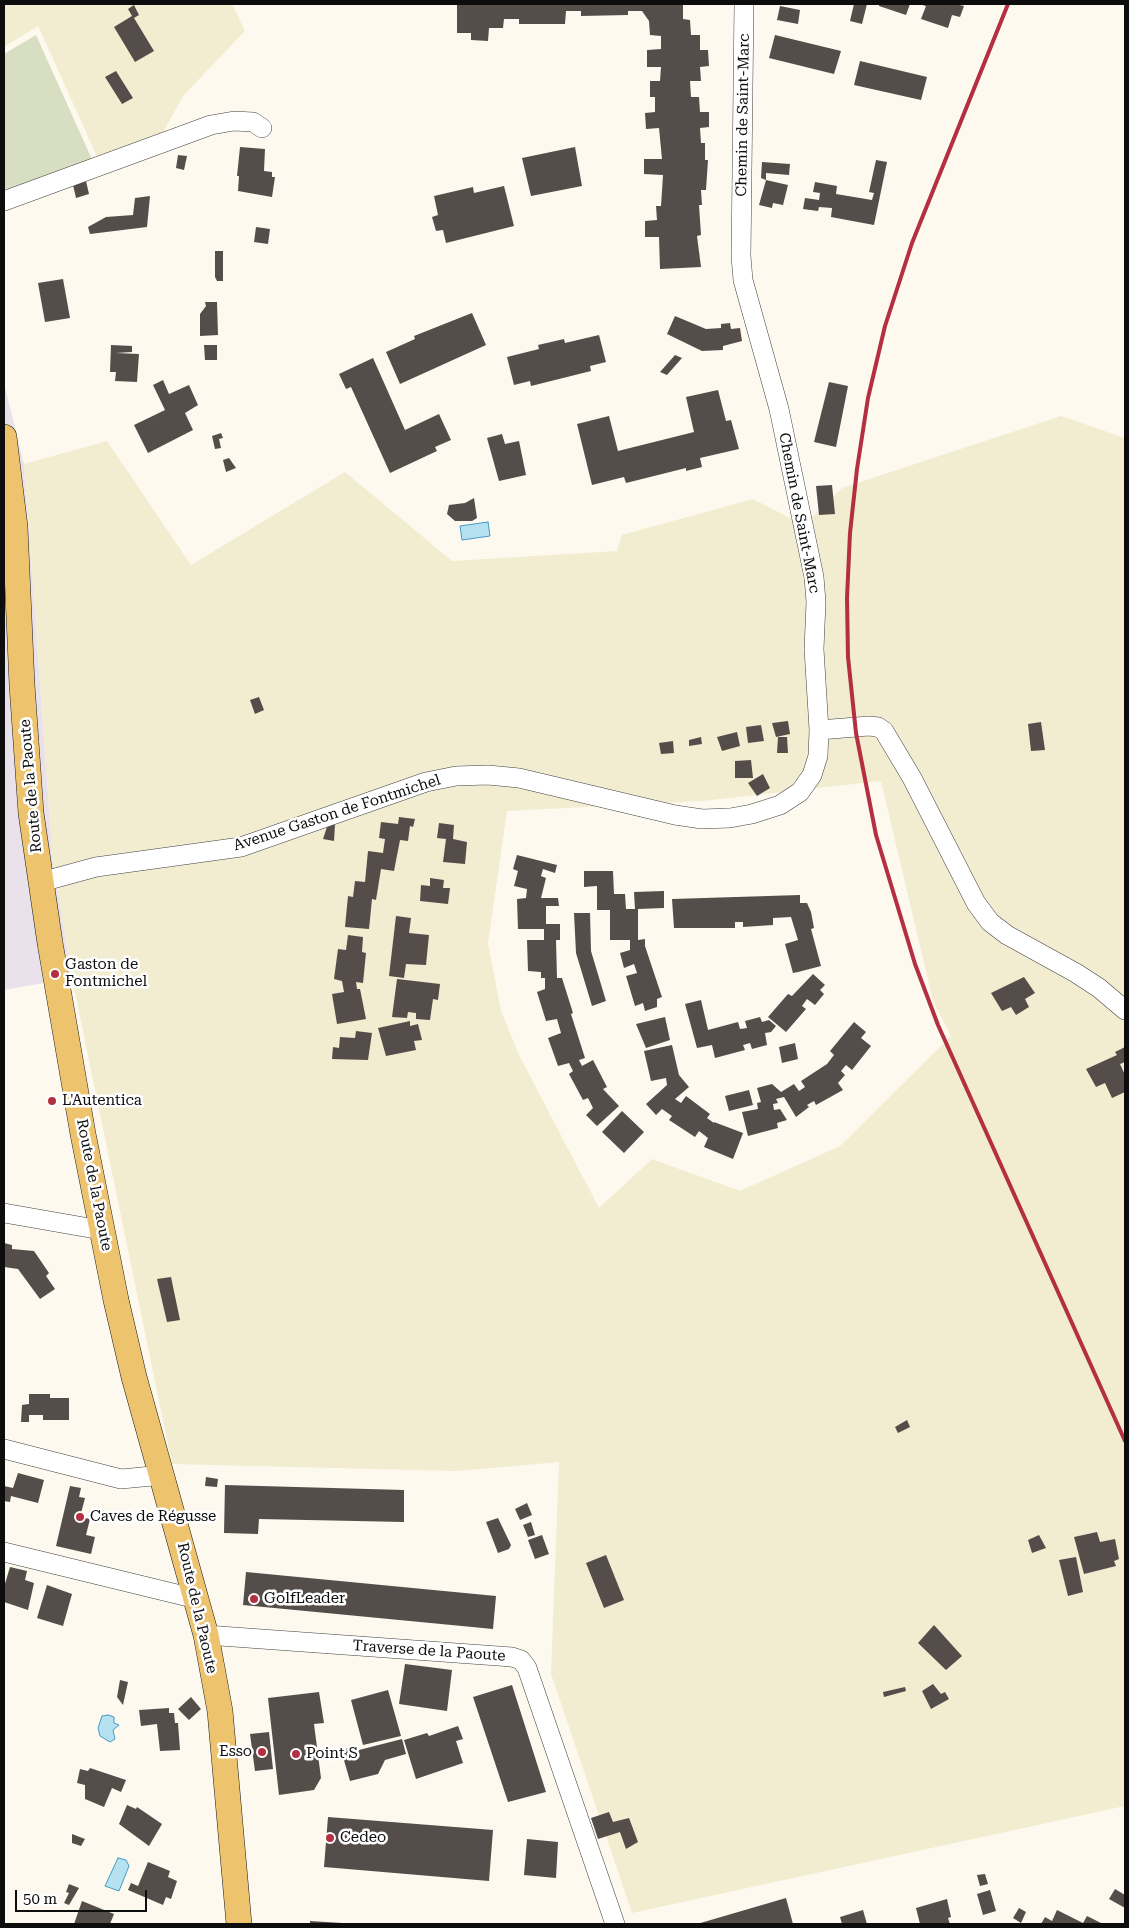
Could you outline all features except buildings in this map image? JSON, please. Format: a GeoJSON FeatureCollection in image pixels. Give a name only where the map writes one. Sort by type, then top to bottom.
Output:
{"type":"FeatureCollection","features":[{"type":"Feature","properties":{"kind":"main road","name":"Route de la Paoute"},"geometry":{"type":"LineString","coordinates":[[4,437],[15,527],[27,763],[41,882],[54,969],[102,1230],[134,1377],[163,1475],[206,1636],[220,1711],[240,1924]]}},
{"type":"Feature","properties":{"kind":"street","name":"Chemin de Saint-Marc"},"geometry":{"type":"LineString","coordinates":[[744,4],[741,256],[743,280],[779,410],[814,577],[816,602],[814,649],[819,730]]}},
{"type":"Feature","properties":{"kind":"street"},"geometry":{"type":"LineString","coordinates":[[4,202],[211,125],[253,122],[262,128]]}},
{"type":"Feature","properties":{"kind":"street"},"geometry":{"type":"LineString","coordinates":[[819,730],[869,726],[884,731],[912,778],[976,902],[990,922],[1014,940],[1091,983],[1125,1010]]}},
{"type":"Feature","properties":{"kind":"street","name":"Avenue Gaston de Fontmichel"},"geometry":{"type":"LineString","coordinates":[[41,882],[96,867],[241,847],[426,782],[456,776],[488,775],[519,778],[693,818],[730,818],[752,814],[780,804],[800,792],[812,775],[818,756],[819,730]]}},
{"type":"Feature","properties":{"kind":"street"},"geometry":{"type":"LineString","coordinates":[[4,1213],[102,1230]]}},
{"type":"Feature","properties":{"kind":"street"},"geometry":{"type":"LineString","coordinates":[[4,1449],[121,1479],[163,1475]]}},
{"type":"Feature","properties":{"kind":"street"},"geometry":{"type":"LineString","coordinates":[[4,1552],[197,1598]]}},
{"type":"Feature","properties":{"kind":"street","name":"Traverse de la Paoute"},"geometry":{"type":"LineString","coordinates":[[206,1636],[512,1657],[521,1660],[527,1668],[615,1924]]}},
{"type":"Feature","properties":{"kind":"shaded area"},"geometry":{"type":"Polygon","coordinates":[[[4,4],[232,4],[245,31],[183,96],[160,138],[100,163],[38,26],[4,47],[4,4]]]}},
{"type":"Feature","properties":{"kind":"shaded area"},"geometry":{"type":"Polygon","coordinates":[[[4,383],[24,464],[53,862],[72,978],[4,990],[4,383]]]}},
{"type":"Feature","properties":{"kind":"shaded area"},"geometry":{"type":"Polygon","coordinates":[[[1061,416],[1125,438],[1125,1806],[632,1913],[551,1674],[559,1462],[457,1471],[172,1464],[72,978],[53,862],[24,464],[107,441],[191,565],[345,472],[452,561],[617,551],[622,535],[753,499],[804,525],[842,488],[1061,416]],[[881,781],[702,801],[507,811],[488,943],[501,1011],[519,1055],[599,1208],[652,1159],[740,1191],[840,1146],[951,1036],[933,1001],[881,781]]]}},
{"type":"Feature","properties":{"kind":"green space"},"geometry":{"type":"Polygon","coordinates":[[[36,35],[95,166],[4,196],[4,54],[36,35]]]}},
{"type":"Feature","properties":{"kind":"water"},"geometry":{"type":"Polygon","coordinates":[[[488,522],[490,536],[462,540],[460,526],[488,522]]]}},
{"type":"Feature","properties":{"kind":"water"},"geometry":{"type":"Polygon","coordinates":[[[102,1716],[114,1717],[114,1723],[119,1725],[113,1730],[115,1739],[110,1742],[100,1736],[98,1728],[102,1716]]]}},
{"type":"Feature","properties":{"kind":"water"},"geometry":{"type":"Polygon","coordinates":[[[118,1858],[126,1860],[129,1866],[119,1891],[105,1886],[118,1858]]]}},
{"type":"Feature","properties":{"kind":"railway"},"geometry":{"type":"LineString","coordinates":[[1008,4],[912,243],[885,326],[868,398],[857,469],[850,533],[847,598],[848,657],[856,733],[876,835],[915,964],[938,1025],[1125,1441]]}},
{"type":"Feature","properties":{"kind":"place","name":"Gaston de Fontmichel"},"geometry":{"type":"Point","coordinates":[55,974]}},
{"type":"Feature","properties":{"kind":"place","name":"L'Autentica"},"geometry":{"type":"Point","coordinates":[52,1101]}},
{"type":"Feature","properties":{"kind":"place","name":"Caves de Régusse"},"geometry":{"type":"Point","coordinates":[80,1517]}},
{"type":"Feature","properties":{"kind":"place","name":"GolfLeader"},"geometry":{"type":"Point","coordinates":[254,1599]}},
{"type":"Feature","properties":{"kind":"place","name":"Esso"},"geometry":{"type":"Point","coordinates":[262,1752]}},
{"type":"Feature","properties":{"kind":"place","name":"Point S"},"geometry":{"type":"Point","coordinates":[296,1754]}},
{"type":"Feature","properties":{"kind":"place","name":"Cedeo"},"geometry":{"type":"Point","coordinates":[330,1838]}}]}
